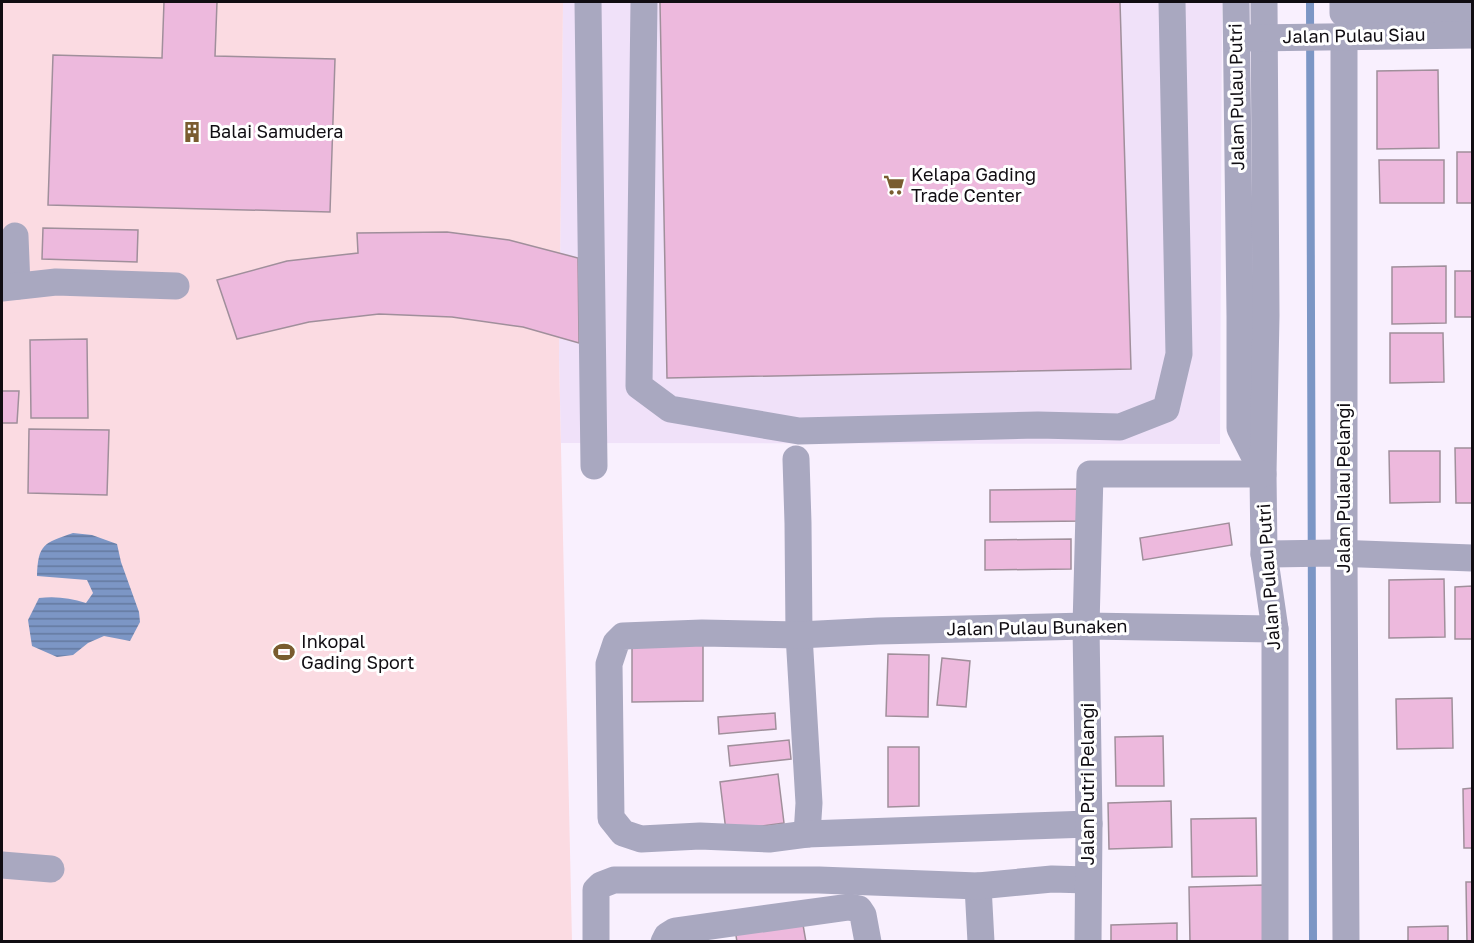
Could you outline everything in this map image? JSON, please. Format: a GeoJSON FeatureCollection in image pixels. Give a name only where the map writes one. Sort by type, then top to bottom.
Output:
{"type":"FeatureCollection","features":[{"type":"Feature","properties":{"kind":"street"},"geometry":{"type":"LineString","coordinates":[[588,2],[594,466]]}},
{"type":"Feature","properties":{"kind":"street"},"geometry":{"type":"LineString","coordinates":[[644,2],[639,386],[670,409],[799,431],[1038,425],[1120,427],[1166,409],[1179,354],[1172,2]]}},
{"type":"Feature","properties":{"kind":"street","name":"Jalan Pulau Putri"},"geometry":{"type":"LineString","coordinates":[[1236,2],[1240,428],[1263,474],[1271,554],[1275,629],[1275,942]]}},
{"type":"Feature","properties":{"kind":"street"},"geometry":{"type":"LineString","coordinates":[[1263,474],[1270,38],[1264,2]]}},
{"type":"Feature","properties":{"kind":"street"},"geometry":{"type":"LineString","coordinates":[[1340,21],[1473,15]]}},
{"type":"Feature","properties":{"kind":"street","name":"Jalan Pulau Siau"},"geometry":{"type":"LineString","coordinates":[[1236,38],[1270,38],[1340,21],[1473,35]]}},
{"type":"Feature","properties":{"kind":"street","name":"Jalan Pulau Pelangi"},"geometry":{"type":"LineString","coordinates":[[1340,21],[1339,553],[1346,942]]}},
{"type":"Feature","properties":{"kind":"street"},"geometry":{"type":"LineString","coordinates":[[15,236],[9,287],[56,282],[176,286]]}},
{"type":"Feature","properties":{"kind":"street"},"geometry":{"type":"LineString","coordinates":[[1240,316],[1266,315]]}},
{"type":"Feature","properties":{"kind":"street"},"geometry":{"type":"LineString","coordinates":[[796,459],[799,635],[809,792],[807,834],[1089,824]]}},
{"type":"Feature","properties":{"kind":"street","name":"Jalan Putri Pelangi"},"geometry":{"type":"LineString","coordinates":[[1088,942],[1086,626],[1090,474],[1263,474]]}},
{"type":"Feature","properties":{"kind":"street"},"geometry":{"type":"LineString","coordinates":[[1271,554],[1339,553],[1473,558]]}},
{"type":"Feature","properties":{"kind":"street","name":"Jalan Pulau Bunaken"},"geometry":{"type":"LineString","coordinates":[[807,834],[769,838],[700,836],[640,839],[623,833],[611,818],[609,664],[616,643],[622,636],[702,633],[799,635],[1086,626],[1275,629]]}},
{"type":"Feature","properties":{"kind":"street"},"geometry":{"type":"LineString","coordinates":[[2,865],[51,869]]}},
{"type":"Feature","properties":{"kind":"street"},"geometry":{"type":"LineString","coordinates":[[596,942],[596,890],[601,885],[614,880],[819,880],[978,886],[1052,879],[1088,880]]}},
{"type":"Feature","properties":{"kind":"street"},"geometry":{"type":"LineString","coordinates":[[818,910],[819,880]]}},
{"type":"Feature","properties":{"kind":"street"},"geometry":{"type":"LineString","coordinates":[[978,886],[981,942]]}},
{"type":"Feature","properties":{"kind":"street"},"geometry":{"type":"LineString","coordinates":[[664,942],[667,936],[675,931],[849,907],[859,909],[863,915],[868,942]]}},
{"type":"Feature","properties":{"kind":"shaded area","name":"Inkopal Gading Sport"},"geometry":{"type":"Polygon","coordinates":[[[2,2],[563,2],[559,358],[572,941],[2,942],[2,2]]]}},
{"type":"Feature","properties":{"kind":"shaded area"},"geometry":{"type":"Polygon","coordinates":[[[563,2],[1222,2],[1220,444],[561,443],[559,358],[563,2]]]}},
{"type":"Feature","properties":{"kind":"water"},"geometry":{"type":"Polygon","coordinates":[[[73,533],[92,535],[117,544],[139,612],[140,622],[130,641],[104,636],[88,643],[73,655],[57,657],[32,646],[28,620],[39,598],[63,598],[86,603],[93,593],[87,580],[37,576],[39,557],[44,546],[55,539],[73,533]]]}},
{"type":"Feature","properties":{"kind":"building","name":"Balai Samudera"},"geometry":{"type":"Polygon","coordinates":[[[164,2],[217,2],[215,56],[335,59],[330,212],[48,205],[53,55],[162,58],[164,2]]]}},
{"type":"Feature","properties":{"kind":"building","name":"Kelapa Gading Trade Center"},"geometry":{"type":"Polygon","coordinates":[[[660,2],[1120,2],[1131,369],[667,378],[660,2]]]}},
{"type":"Feature","properties":{"kind":"building"},"geometry":{"type":"Polygon","coordinates":[[[1438,70],[1439,148],[1377,149],[1377,71],[1438,70]]]}},
{"type":"Feature","properties":{"kind":"building"},"geometry":{"type":"Polygon","coordinates":[[[1457,152],[1472,152],[1472,203],[1457,203],[1457,152]]]}},
{"type":"Feature","properties":{"kind":"building"},"geometry":{"type":"Polygon","coordinates":[[[1379,160],[1444,160],[1444,203],[1380,203],[1379,160]]]}},
{"type":"Feature","properties":{"kind":"building"},"geometry":{"type":"Polygon","coordinates":[[[43,228],[138,230],[137,262],[42,259],[43,228]]]}},
{"type":"Feature","properties":{"kind":"building"},"geometry":{"type":"Polygon","coordinates":[[[447,232],[509,240],[578,258],[579,343],[523,327],[452,317],[379,314],[309,322],[237,339],[217,280],[287,261],[358,253],[357,233],[447,232]]]}},
{"type":"Feature","properties":{"kind":"building"},"geometry":{"type":"Polygon","coordinates":[[[1446,266],[1446,323],[1392,324],[1392,267],[1446,266]]]}},
{"type":"Feature","properties":{"kind":"building"},"geometry":{"type":"Polygon","coordinates":[[[1455,271],[1472,271],[1472,317],[1455,317],[1455,271]]]}},
{"type":"Feature","properties":{"kind":"building"},"geometry":{"type":"Polygon","coordinates":[[[1390,333],[1443,333],[1444,382],[1390,383],[1390,333]]]}},
{"type":"Feature","properties":{"kind":"building"},"geometry":{"type":"Polygon","coordinates":[[[87,339],[88,418],[31,418],[30,340],[87,339]]]}},
{"type":"Feature","properties":{"kind":"building"},"geometry":{"type":"Polygon","coordinates":[[[2,391],[19,391],[17,423],[2,423],[2,391]]]}},
{"type":"Feature","properties":{"kind":"building"},"geometry":{"type":"Polygon","coordinates":[[[29,429],[109,430],[107,495],[28,493],[29,429]]]}},
{"type":"Feature","properties":{"kind":"building"},"geometry":{"type":"Polygon","coordinates":[[[1455,448],[1472,448],[1472,503],[1456,503],[1455,448]]]}},
{"type":"Feature","properties":{"kind":"building"},"geometry":{"type":"Polygon","coordinates":[[[1389,451],[1440,451],[1440,502],[1390,503],[1389,451]]]}},
{"type":"Feature","properties":{"kind":"building"},"geometry":{"type":"Polygon","coordinates":[[[1085,489],[1085,521],[990,522],[990,490],[1085,489]]]}},
{"type":"Feature","properties":{"kind":"building"},"geometry":{"type":"Polygon","coordinates":[[[1229,523],[1232,545],[1143,560],[1140,538],[1229,523]]]}},
{"type":"Feature","properties":{"kind":"building"},"geometry":{"type":"Polygon","coordinates":[[[1071,539],[1071,569],[985,570],[985,540],[1071,539]]]}},
{"type":"Feature","properties":{"kind":"building"},"geometry":{"type":"Polygon","coordinates":[[[1444,579],[1445,637],[1389,638],[1389,580],[1444,579]]]}},
{"type":"Feature","properties":{"kind":"building"},"geometry":{"type":"Polygon","coordinates":[[[1472,586],[1472,639],[1455,639],[1455,587],[1472,586]]]}},
{"type":"Feature","properties":{"kind":"building"},"geometry":{"type":"Polygon","coordinates":[[[632,640],[703,640],[703,701],[632,702],[632,640]]]}},
{"type":"Feature","properties":{"kind":"building"},"geometry":{"type":"Polygon","coordinates":[[[888,654],[929,655],[928,717],[886,716],[888,654]]]}},
{"type":"Feature","properties":{"kind":"building"},"geometry":{"type":"Polygon","coordinates":[[[942,658],[970,661],[966,707],[937,705],[942,658]]]}},
{"type":"Feature","properties":{"kind":"building"},"geometry":{"type":"Polygon","coordinates":[[[1452,698],[1453,748],[1397,749],[1396,699],[1452,698]]]}},
{"type":"Feature","properties":{"kind":"building"},"geometry":{"type":"Polygon","coordinates":[[[775,713],[776,729],[719,734],[718,717],[775,713]]]}},
{"type":"Feature","properties":{"kind":"building"},"geometry":{"type":"Polygon","coordinates":[[[1163,736],[1164,786],[1116,786],[1115,737],[1163,736]]]}},
{"type":"Feature","properties":{"kind":"building"},"geometry":{"type":"Polygon","coordinates":[[[789,740],[791,759],[730,766],[728,746],[789,740]]]}},
{"type":"Feature","properties":{"kind":"building"},"geometry":{"type":"Polygon","coordinates":[[[888,747],[919,747],[919,806],[888,807],[888,747]]]}},
{"type":"Feature","properties":{"kind":"building"},"geometry":{"type":"Polygon","coordinates":[[[778,774],[784,823],[726,831],[720,782],[778,774]]]}},
{"type":"Feature","properties":{"kind":"building"},"geometry":{"type":"Polygon","coordinates":[[[1472,788],[1472,848],[1464,848],[1463,789],[1472,788]]]}},
{"type":"Feature","properties":{"kind":"building"},"geometry":{"type":"Polygon","coordinates":[[[1171,801],[1172,847],[1109,849],[1108,803],[1171,801]]]}},
{"type":"Feature","properties":{"kind":"building"},"geometry":{"type":"Polygon","coordinates":[[[1256,818],[1257,876],[1192,877],[1191,819],[1256,818]]]}},
{"type":"Feature","properties":{"kind":"building"},"geometry":{"type":"Polygon","coordinates":[[[1466,882],[1472,882],[1472,942],[1467,942],[1466,882]]]}},
{"type":"Feature","properties":{"kind":"building"},"geometry":{"type":"Polygon","coordinates":[[[1263,885],[1264,942],[1190,942],[1189,887],[1263,885]]]}},
{"type":"Feature","properties":{"kind":"building"},"geometry":{"type":"Polygon","coordinates":[[[802,919],[806,942],[737,942],[735,929],[802,919]]]}},
{"type":"Feature","properties":{"kind":"building"},"geometry":{"type":"Polygon","coordinates":[[[1177,923],[1177,942],[1111,942],[1111,925],[1177,923]]]}},
{"type":"Feature","properties":{"kind":"building"},"geometry":{"type":"Polygon","coordinates":[[[1448,926],[1448,942],[1408,942],[1408,927],[1448,926]]]}},
{"type":"Feature","properties":{"kind":"waterway"},"geometry":{"type":"LineString","coordinates":[[1310,2],[1313,942]]}},
{"type":"Feature","properties":{"kind":"place","name":"Balai Samudera"},"geometry":{"type":"Point","coordinates":[192,132]}},
{"type":"Feature","properties":{"kind":"place","name":"Kelapa Gading Trade Center"},"geometry":{"type":"Point","coordinates":[894,185]}},
{"type":"Feature","properties":{"kind":"place","name":"Inkopal Gading Sport"},"geometry":{"type":"Point","coordinates":[284,652]}}]}
